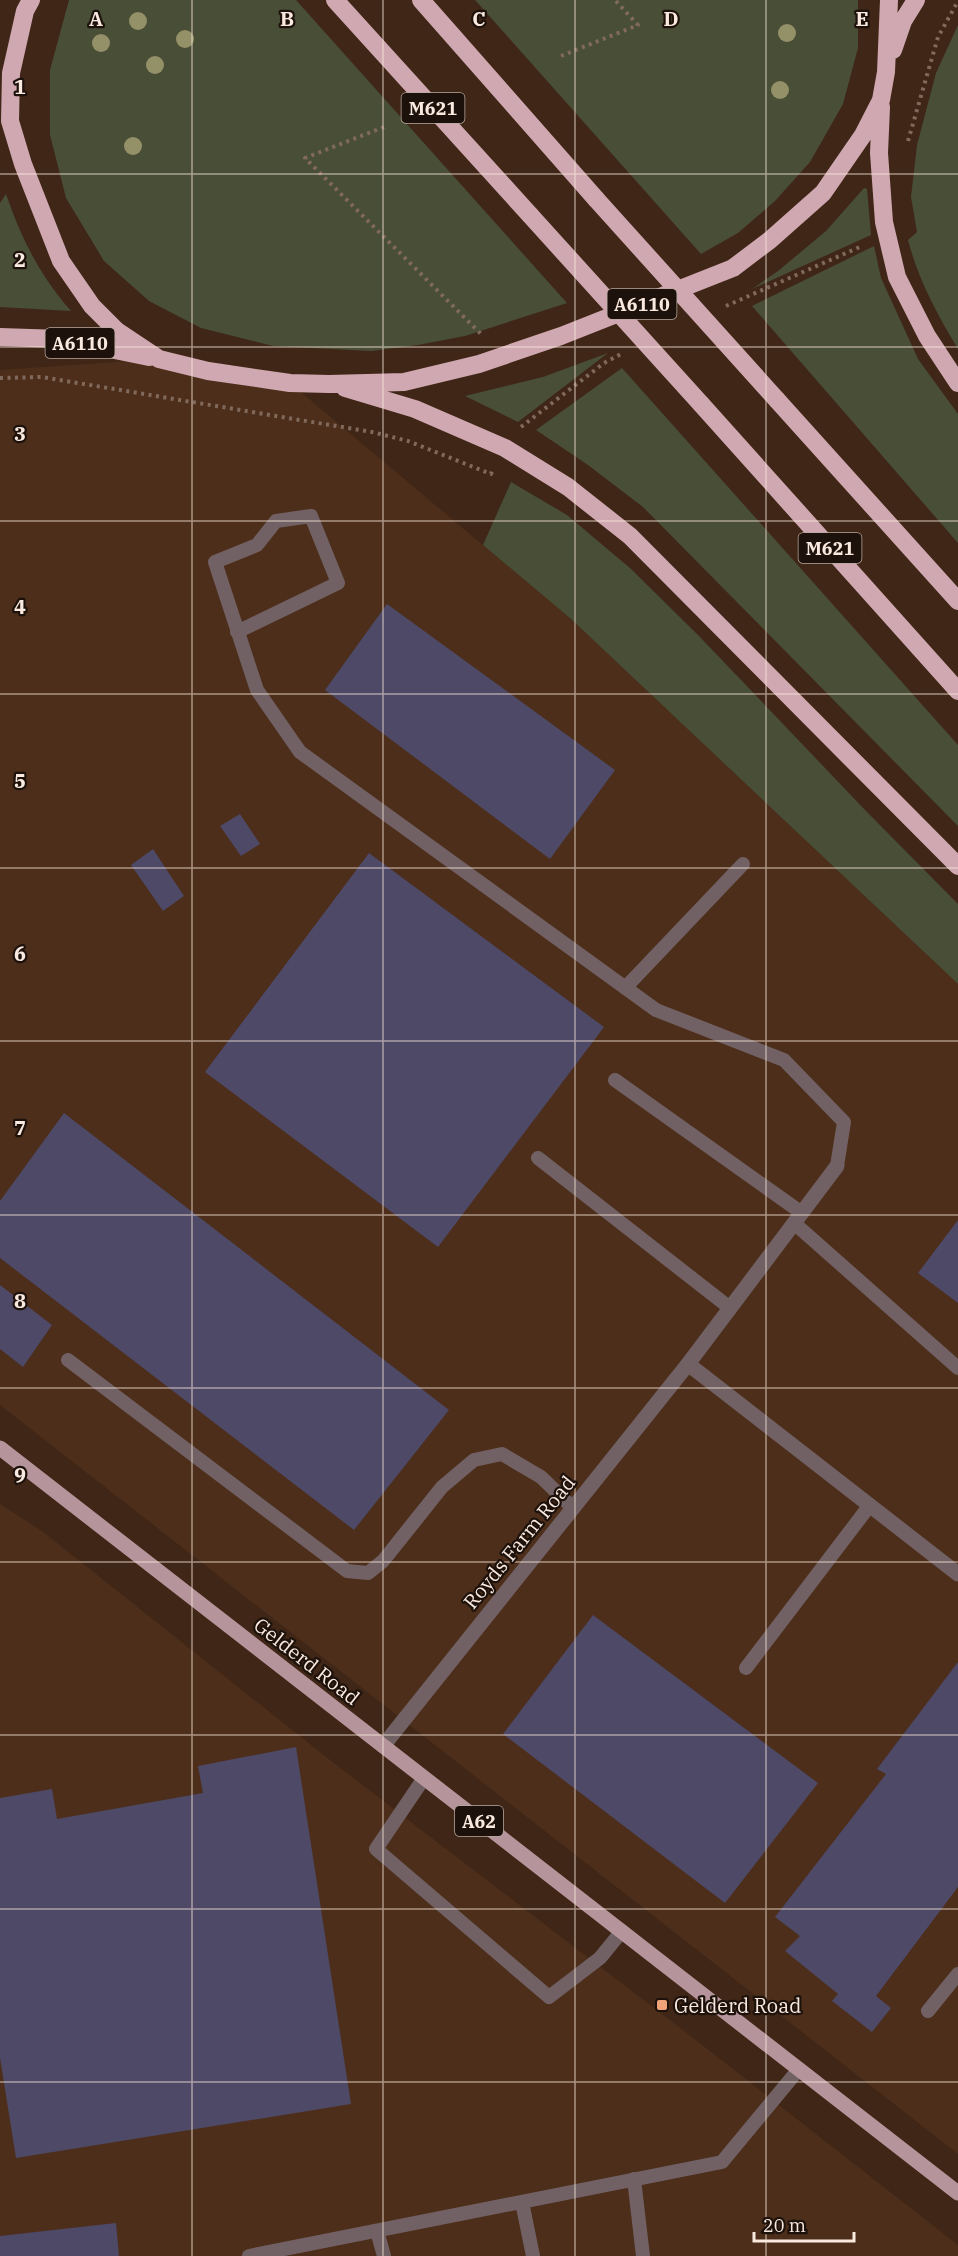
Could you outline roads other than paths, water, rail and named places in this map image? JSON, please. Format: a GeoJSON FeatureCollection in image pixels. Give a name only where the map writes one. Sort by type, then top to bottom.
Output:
{"type":"FeatureCollection","features":[{"type":"Feature","properties":{"kind":"highway","name":"M621"},"geometry":{"type":"LineString","coordinates":[[335,0],[958,691]]}},
{"type":"Feature","properties":{"kind":"highway","name":"M621"},"geometry":{"type":"LineString","coordinates":[[421,0],[596,199],[958,601]]}},
{"type":"Feature","properties":{"kind":"highway"},"geometry":{"type":"LineString","coordinates":[[886,72],[889,0]]}},
{"type":"Feature","properties":{"kind":"highway","name":"A6110"},"geometry":{"type":"LineString","coordinates":[[0,337],[61,339],[208,371],[290,383],[329,384],[404,382],[478,364],[561,336],[733,268],[770,240],[823,193],[863,135],[881,100],[886,72],[903,21],[916,0]]}},
{"type":"Feature","properties":{"kind":"highway"},"geometry":{"type":"LineString","coordinates":[[0,117],[26,4]]}},
{"type":"Feature","properties":{"kind":"highway"},"geometry":{"type":"LineString","coordinates":[[11,73],[10,121],[22,164],[61,261],[92,306],[117,331],[159,359]]}},
{"type":"Feature","properties":{"kind":"highway"},"geometry":{"type":"LineString","coordinates":[[881,100],[879,153],[883,210],[897,277],[927,336],[958,383]]}},
{"type":"Feature","properties":{"kind":"highway"},"geometry":{"type":"LineString","coordinates":[[329,384],[415,409],[505,447],[568,487],[630,536],[958,867]]}},
{"type":"Feature","properties":{"kind":"main road","name":"Gelderd Road"},"geometry":{"type":"LineString","coordinates":[[2,1455],[383,1746],[958,2193]]}},
{"type":"Feature","properties":{"kind":"street","name":"Royds Farm Road"},"geometry":{"type":"LineString","coordinates":[[383,1746],[688,1364],[837,1166]]}},
{"type":"Feature","properties":{"kind":"street"},"geometry":{"type":"LineString","coordinates":[[688,1364],[958,1574]]}},
{"type":"Feature","properties":{"kind":"lane"},"geometry":{"type":"LineString","coordinates":[[237,632],[338,583],[311,516],[276,521],[257,546],[215,562],[237,632],[257,690],[300,752],[656,1010],[784,1060],[844,1122],[837,1166]]}},
{"type":"Feature","properties":{"kind":"lane"},"geometry":{"type":"LineString","coordinates":[[626,988],[743,864]]}},
{"type":"Feature","properties":{"kind":"lane"},"geometry":{"type":"LineString","coordinates":[[615,1080],[798,1218],[958,1368]]}},
{"type":"Feature","properties":{"kind":"lane"},"geometry":{"type":"LineString","coordinates":[[538,1158],[730,1308]]}},
{"type":"Feature","properties":{"kind":"lane"},"geometry":{"type":"LineString","coordinates":[[68,1360],[347,1571],[368,1573],[383,1561],[442,1486],[474,1460],[502,1454],[541,1477],[573,1508]]}},
{"type":"Feature","properties":{"kind":"lane"},"geometry":{"type":"LineString","coordinates":[[746,1668],[870,1505]]}},
{"type":"Feature","properties":{"kind":"lane"},"geometry":{"type":"LineString","coordinates":[[424,1778],[376,1849],[549,1997],[600,1958],[622,1931]]}},
{"type":"Feature","properties":{"kind":"lane"},"geometry":{"type":"LineString","coordinates":[[928,2011],[958,1974]]}},
{"type":"Feature","properties":{"kind":"lane"},"geometry":{"type":"LineString","coordinates":[[253,2256],[722,2162],[799,2069]]}},
{"type":"Feature","properties":{"kind":"lane"},"geometry":{"type":"LineString","coordinates":[[634,2179],[643,2256]]}},
{"type":"Feature","properties":{"kind":"lane"},"geometry":{"type":"LineString","coordinates":[[522,2202],[533,2256]]}},
{"type":"Feature","properties":{"kind":"lane"},"geometry":{"type":"LineString","coordinates":[[377,2231],[384,2256]]}},
{"type":"Feature","properties":{"kind":"place","name":"Gelderd Road"},"geometry":{"type":"Point","coordinates":[662,2005]}}]}
